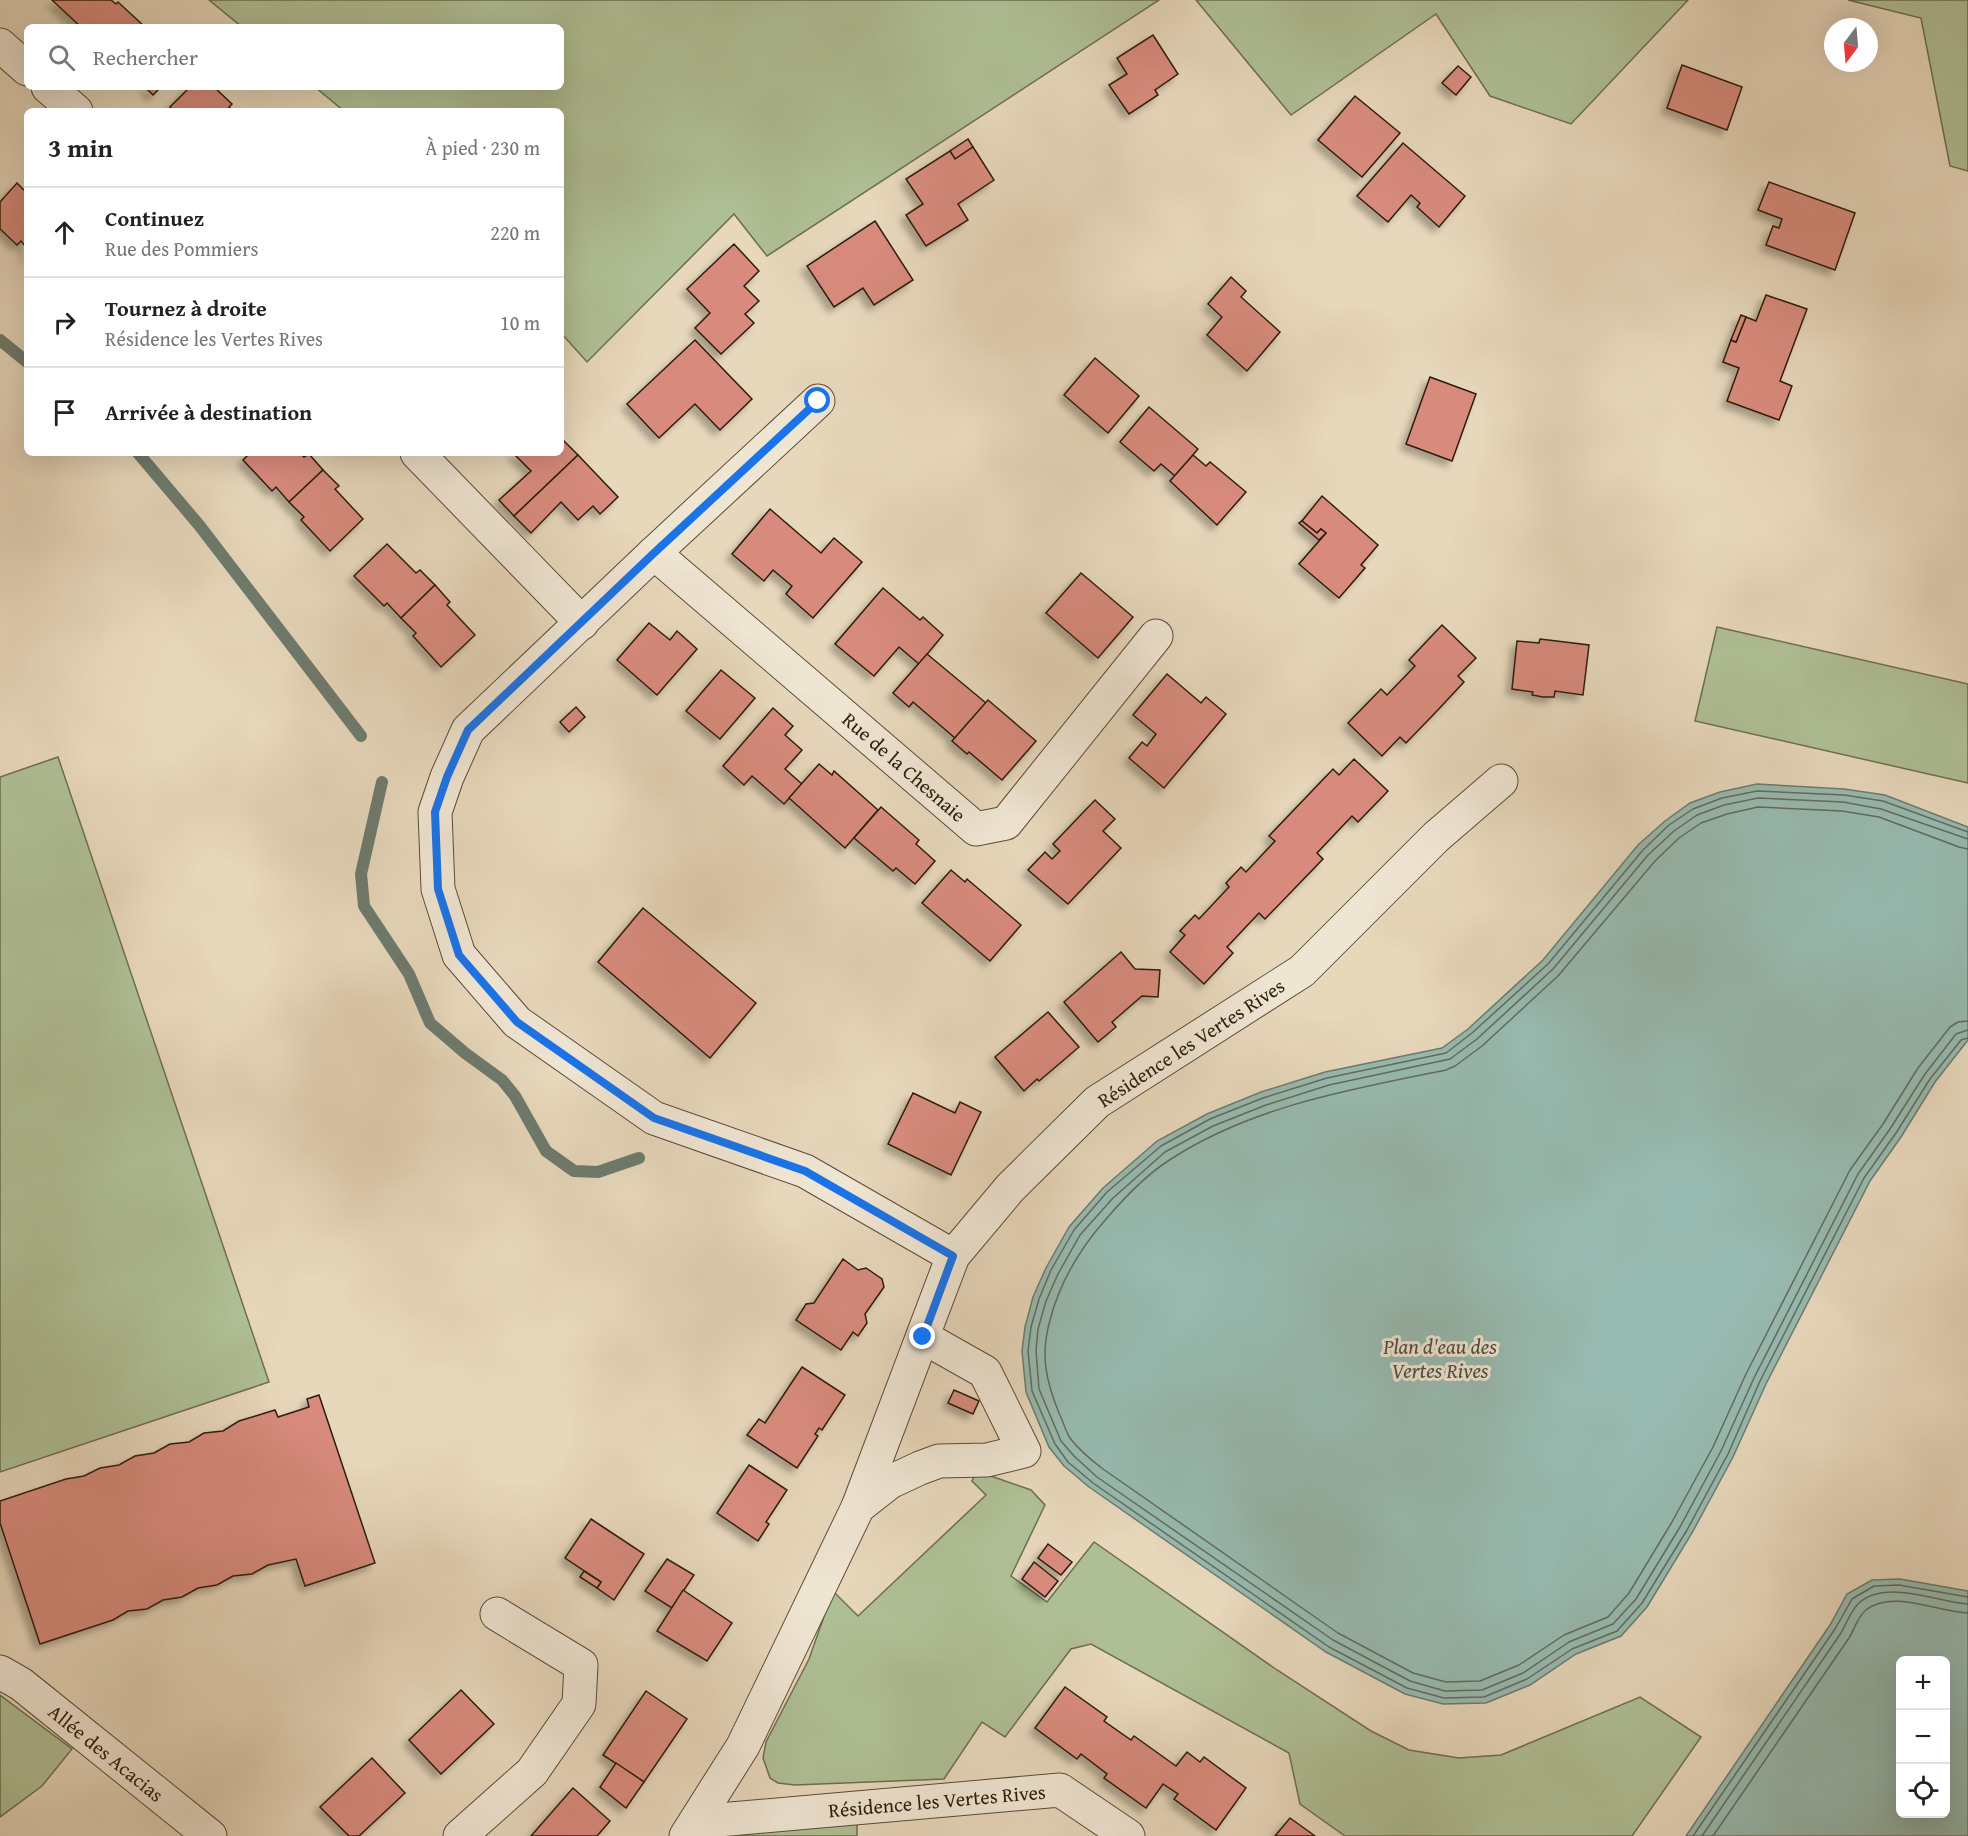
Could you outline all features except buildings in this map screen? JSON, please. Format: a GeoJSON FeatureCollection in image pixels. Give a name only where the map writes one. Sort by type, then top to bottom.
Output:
{"type":"FeatureCollection","features":[{"type":"Feature","properties":{"kind":"street"},"geometry":{"type":"LineString","coordinates":[[0,45],[24,66]]}},
{"type":"Feature","properties":{"kind":"street"},"geometry":{"type":"LineString","coordinates":[[52,90],[72,108]]}},
{"type":"Feature","properties":{"kind":"street"},"geometry":{"type":"LineString","coordinates":[[818,401],[468,730],[447,777],[435,812],[438,889],[459,955],[517,1022],[654,1118],[805,1171],[953,1256]]}},
{"type":"Feature","properties":{"kind":"street"},"geometry":{"type":"LineString","coordinates":[[420,456],[582,623]]}},
{"type":"Feature","properties":{"kind":"street","name":"Rue de la Chesnaie"},"geometry":{"type":"LineString","coordinates":[[654,553],[976,829],[1006,823],[1156,636]]}},
{"type":"Feature","properties":{"kind":"street","name":"Résidence les Vertes Rives"},"geometry":{"type":"LineString","coordinates":[[691,1829],[742,1746],[858,1507],[953,1256],[1011,1188],[1096,1102],[1302,971],[1436,837],[1501,781]]}},
{"type":"Feature","properties":{"kind":"street","name":"Résidence les Vertes Rives"},"geometry":{"type":"LineString","coordinates":[[858,1507],[890,1482],[939,1461],[987,1460],[1024,1451],[985,1372],[923,1337]]}},
{"type":"Feature","properties":{"kind":"street"},"geometry":{"type":"LineString","coordinates":[[460,1836],[532,1772],[579,1704],[581,1665],[497,1614]]}},
{"type":"Feature","properties":{"kind":"street","name":"Allée des Acacias"},"geometry":{"type":"LineString","coordinates":[[0,1672],[21,1684],[210,1836]]}},
{"type":"Feature","properties":{"kind":"street","name":"Résidence les Vertes Rives"},"geometry":{"type":"LineString","coordinates":[[691,1829],[1060,1790],[1128,1836]]}},
{"type":"Feature","properties":{"kind":"green space"},"geometry":{"type":"Polygon","coordinates":[[[209,0],[1159,0],[767,256],[734,214],[587,362],[564,336],[564,108],[340,108],[319,90],[564,90],[564,24],[238,24],[209,0]]]}},
{"type":"Feature","properties":{"kind":"green space"},"geometry":{"type":"Polygon","coordinates":[[[1196,0],[1688,0],[1571,124],[1490,96],[1436,14],[1291,115],[1196,0]]]}},
{"type":"Feature","properties":{"kind":"green space"},"geometry":{"type":"Polygon","coordinates":[[[1848,0],[1968,0],[1968,171],[1950,166],[1921,18],[1848,0]]]}},
{"type":"Feature","properties":{"kind":"green space"},"geometry":{"type":"Polygon","coordinates":[[[1717,627],[1968,684],[1968,783],[1695,721],[1717,627]]]}},
{"type":"Feature","properties":{"kind":"green space"},"geometry":{"type":"Polygon","coordinates":[[[58,757],[269,1382],[0,1472],[0,777],[58,757]]]}},
{"type":"Feature","properties":{"kind":"green space"},"geometry":{"type":"Polygon","coordinates":[[[975,1474],[991,1476],[1031,1490],[1045,1505],[1011,1576],[1047,1602],[1094,1542],[1277,1670],[1371,1731],[1409,1750],[1459,1758],[1501,1755],[1640,1697],[1701,1737],[1632,1836],[1345,1836],[1300,1804],[1289,1753],[1091,1644],[1071,1649],[1005,1737],[982,1722],[944,1779],[795,1785],[778,1783],[770,1778],[763,1758],[766,1742],[809,1659],[833,1591],[858,1616],[986,1495],[972,1481],[975,1474]]]}},
{"type":"Feature","properties":{"kind":"green space"},"geometry":{"type":"Polygon","coordinates":[[[0,1695],[72,1749],[42,1786],[0,1817],[0,1695]]]}},
{"type":"Feature","properties":{"kind":"green space"},"geometry":{"type":"Polygon","coordinates":[[[857,1817],[857,1836],[730,1836],[760,1827],[857,1817]]]}},
{"type":"Feature","properties":{"kind":"water","name":"Plan d'eau des Vertes Rives"},"geometry":{"type":"Polygon","coordinates":[[[1757,784],[1844,789],[1885,795],[1968,827],[1968,1040],[1935,1082],[1870,1181],[1766,1384],[1733,1457],[1692,1533],[1647,1607],[1621,1636],[1576,1654],[1530,1685],[1486,1703],[1443,1704],[1405,1694],[1326,1652],[1089,1487],[1064,1466],[1049,1447],[1026,1392],[1022,1351],[1025,1327],[1033,1297],[1069,1227],[1103,1188],[1157,1141],[1207,1114],[1261,1092],[1325,1072],[1442,1048],[1468,1029],[1543,960],[1638,845],[1665,821],[1690,803],[1720,792],[1757,784]]]}},
{"type":"Feature","properties":{"kind":"water"},"geometry":{"type":"Polygon","coordinates":[[[1900,1579],[1968,1591],[1968,1836],[1686,1836],[1830,1625],[1847,1594],[1872,1580],[1900,1579]]]}},
{"type":"Feature","properties":{"kind":"waterway"},"geometry":{"type":"LineString","coordinates":[[0,340],[24,360]]}},
{"type":"Feature","properties":{"kind":"waterway"},"geometry":{"type":"LineString","coordinates":[[141,456],[199,525],[361,736]]}},
{"type":"Feature","properties":{"kind":"waterway"},"geometry":{"type":"LineString","coordinates":[[382,782],[361,874],[364,906],[409,974],[430,1023],[502,1080],[515,1096],[546,1151],[574,1171],[598,1172],[639,1158]]}},
{"type":"Feature","properties":{"kind":"route"},"geometry":{"type":"LineString","coordinates":[[818,401],[468,730],[447,777],[435,812],[438,889],[459,955],[517,1022],[654,1118],[805,1171],[953,1256],[923,1337]]}}]}
